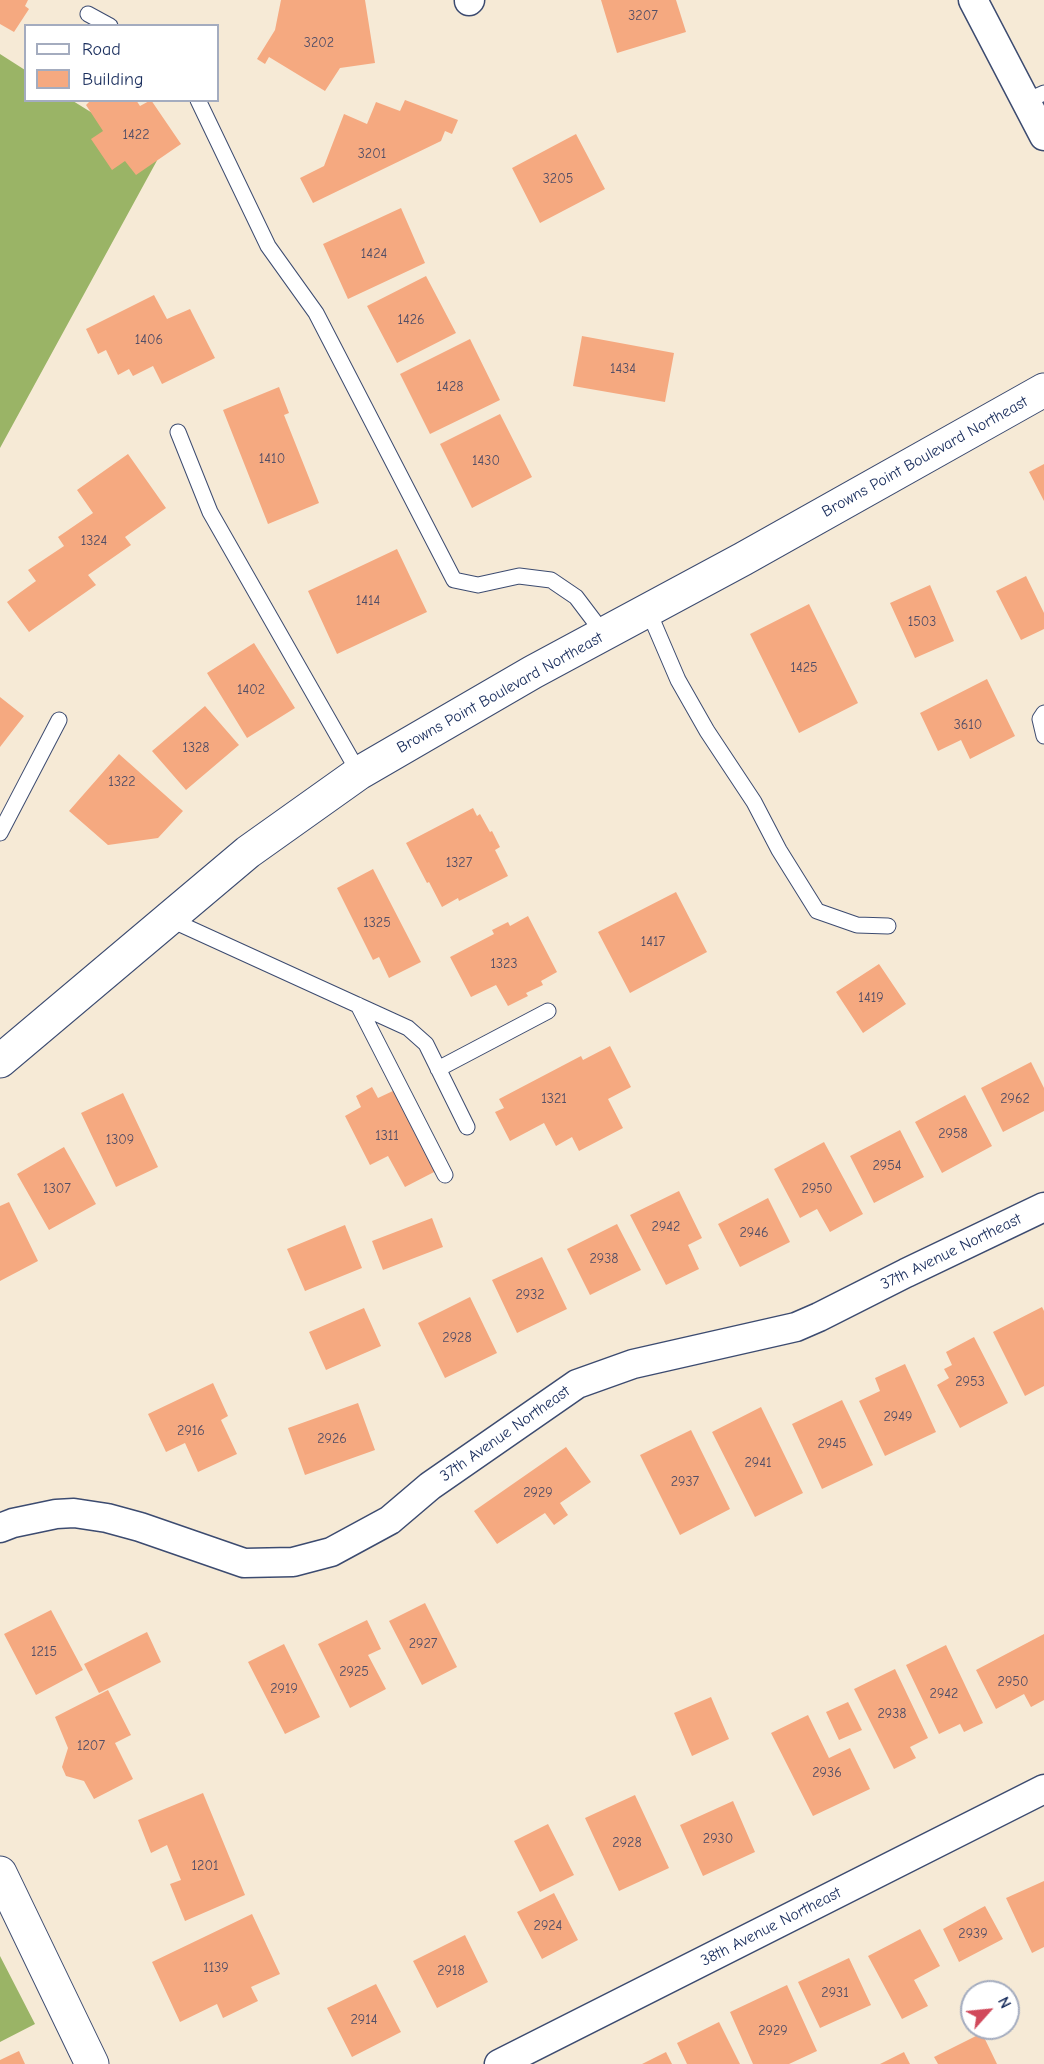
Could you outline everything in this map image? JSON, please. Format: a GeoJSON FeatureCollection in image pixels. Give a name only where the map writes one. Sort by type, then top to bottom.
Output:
{"type":"FeatureCollection","features":[{"type":"Feature","properties":{"kind":"street"},"geometry":{"type":"LineString","coordinates":[[973,0],[1035,97],[1044,136]]}},
{"type":"Feature","properties":{"kind":"street","name":"Browns Point Boulevard Northeast"},"geometry":{"type":"LineString","coordinates":[[0,1060],[248,852],[359,773],[533,672],[743,559],[1044,390]]}},
{"type":"Feature","properties":{"kind":"street","name":"37th Avenue Northeast"},"geometry":{"type":"LineString","coordinates":[[0,1528],[35,1518],[74,1513],[107,1518],[140,1527],[244,1563],[293,1562],[331,1552],[390,1520],[430,1486],[577,1384],[633,1364],[796,1327],[1044,1208]]}},
{"type":"Feature","properties":{"kind":"street","name":"38th Avenue Northeast"},"geometry":{"type":"LineString","coordinates":[[499,2064],[1044,1789]]}},
{"type":"Feature","properties":{"kind":"street"},"geometry":{"type":"LineString","coordinates":[[0,1873],[92,2064]]}},
{"type":"Feature","properties":{"kind":"lane"},"geometry":{"type":"LineString","coordinates":[[88,14],[106,24]]}},
{"type":"Feature","properties":{"kind":"lane"},"geometry":{"type":"LineString","coordinates":[[199,102],[268,246],[316,313],[454,580],[478,585],[519,576],[551,580],[576,597],[604,634]]}},
{"type":"Feature","properties":{"kind":"lane"},"geometry":{"type":"LineString","coordinates":[[178,432],[210,512],[359,773]]}},
{"type":"Feature","properties":{"kind":"lane"},"geometry":{"type":"LineString","coordinates":[[648,610],[684,690],[707,731],[754,802],[778,850],[817,911],[857,925],[888,926]]}},
{"type":"Feature","properties":{"kind":"lane"},"geometry":{"type":"LineString","coordinates":[[1044,713],[1040,719],[1044,736]]}},
{"type":"Feature","properties":{"kind":"lane"},"geometry":{"type":"LineString","coordinates":[[0,833],[59,720]]}},
{"type":"Feature","properties":{"kind":"lane"},"geometry":{"type":"LineString","coordinates":[[169,919],[408,1028],[426,1044],[467,1127]]}},
{"type":"Feature","properties":{"kind":"lane"},"geometry":{"type":"LineString","coordinates":[[358,1005],[445,1176]]}},
{"type":"Feature","properties":{"kind":"lane"},"geometry":{"type":"LineString","coordinates":[[438,1069],[548,1011]]}},
{"type":"Feature","properties":{"kind":"green space"},"geometry":{"type":"Polygon","coordinates":[[[0,54],[24,69],[24,102],[75,102],[160,155],[0,448],[0,54]]]}},
{"type":"Feature","properties":{"kind":"green space"},"geometry":{"type":"Polygon","coordinates":[[[0,1956],[35,2024],[0,2042],[0,1956]]]}},
{"type":"Feature","properties":{"kind":"building"},"geometry":{"type":"Polygon","coordinates":[[[0,0],[28,0],[25,6],[29,9],[14,32],[0,24],[0,0]]]}},
{"type":"Feature","properties":{"kind":"building"},"geometry":{"type":"Polygon","coordinates":[[[281,0],[365,0],[375,63],[340,68],[325,91],[269,57],[265,64],[257,59],[275,30],[281,0]]]}},
{"type":"Feature","properties":{"kind":"building"},"geometry":{"type":"Polygon","coordinates":[[[601,0],[676,0],[686,32],[617,53],[601,0]]]}},
{"type":"Feature","properties":{"kind":"building"},"geometry":{"type":"Polygon","coordinates":[[[405,100],[458,120],[452,134],[445,131],[441,141],[313,203],[300,178],[324,166],[344,114],[367,124],[376,102],[400,111],[405,100]]]}},
{"type":"Feature","properties":{"kind":"building"},"geometry":{"type":"Polygon","coordinates":[[[89,102],[137,102],[140,106],[152,102],[181,144],[136,175],[125,161],[112,170],[91,139],[103,131],[86,105],[89,102]]]}},
{"type":"Feature","properties":{"kind":"building"},"geometry":{"type":"Polygon","coordinates":[[[576,134],[605,189],[540,223],[512,168],[576,134]]]}},
{"type":"Feature","properties":{"kind":"building"},"geometry":{"type":"Polygon","coordinates":[[[401,208],[425,263],[348,299],[323,244],[401,208]]]}},
{"type":"Feature","properties":{"kind":"building"},"geometry":{"type":"Polygon","coordinates":[[[426,276],[456,333],[397,363],[367,306],[426,276]]]}},
{"type":"Feature","properties":{"kind":"building"},"geometry":{"type":"Polygon","coordinates":[[[154,295],[167,319],[190,309],[215,358],[162,384],[153,366],[133,376],[129,369],[118,375],[106,350],[98,354],[86,329],[154,295]]]}},
{"type":"Feature","properties":{"kind":"building"},"geometry":{"type":"Polygon","coordinates":[[[582,336],[674,353],[665,402],[573,386],[582,336]]]}},
{"type":"Feature","properties":{"kind":"building"},"geometry":{"type":"Polygon","coordinates":[[[470,339],[500,400],[430,434],[400,374],[470,339]]]}},
{"type":"Feature","properties":{"kind":"building"},"geometry":{"type":"Polygon","coordinates":[[[279,387],[289,413],[284,415],[319,503],[268,524],[223,410],[279,387]]]}},
{"type":"Feature","properties":{"kind":"building"},"geometry":{"type":"Polygon","coordinates":[[[500,414],[532,477],[472,508],[440,444],[500,414]]]}},
{"type":"Feature","properties":{"kind":"building"},"geometry":{"type":"Polygon","coordinates":[[[128,454],[166,508],[125,537],[131,545],[88,575],[96,585],[29,632],[7,602],[36,581],[28,570],[64,546],[58,537],[93,513],[77,490],[128,454]]]}},
{"type":"Feature","properties":{"kind":"building"},"geometry":{"type":"Polygon","coordinates":[[[1044,464],[1044,501],[1029,472],[1044,464]]]}},
{"type":"Feature","properties":{"kind":"building"},"geometry":{"type":"Polygon","coordinates":[[[397,549],[427,612],[337,654],[308,591],[397,549]]]}},
{"type":"Feature","properties":{"kind":"building"},"geometry":{"type":"Polygon","coordinates":[[[1026,576],[1044,613],[1044,629],[1021,640],[996,591],[1026,576]]]}},
{"type":"Feature","properties":{"kind":"building"},"geometry":{"type":"Polygon","coordinates":[[[930,585],[954,641],[915,658],[890,603],[930,585]]]}},
{"type":"Feature","properties":{"kind":"building"},"geometry":{"type":"Polygon","coordinates":[[[809,604],[858,703],[799,733],[750,634],[809,604]]]}},
{"type":"Feature","properties":{"kind":"building"},"geometry":{"type":"Polygon","coordinates":[[[254,643],[295,708],[247,738],[207,673],[254,643]]]}},
{"type":"Feature","properties":{"kind":"building"},"geometry":{"type":"Polygon","coordinates":[[[987,679],[1015,736],[970,759],[961,740],[938,751],[920,713],[987,679]]]}},
{"type":"Feature","properties":{"kind":"building"},"geometry":{"type":"Polygon","coordinates":[[[0,697],[24,716],[0,747],[0,697]]]}},
{"type":"Feature","properties":{"kind":"building"},"geometry":{"type":"Polygon","coordinates":[[[205,706],[239,745],[186,790],[152,751],[205,706]]]}},
{"type":"Feature","properties":{"kind":"building"},"geometry":{"type":"Polygon","coordinates":[[[119,754],[183,811],[158,838],[108,845],[69,811],[119,754]]]}},
{"type":"Feature","properties":{"kind":"building"},"geometry":{"type":"Polygon","coordinates":[[[473,808],[477,816],[480,814],[490,832],[492,831],[500,847],[495,850],[508,876],[442,907],[406,843],[473,808]]]}},
{"type":"Feature","properties":{"kind":"building"},"geometry":{"type":"Polygon","coordinates":[[[373,869],[421,962],[389,978],[379,957],[373,960],[337,888],[373,869]]]}},
{"type":"Feature","properties":{"kind":"building"},"geometry":{"type":"Polygon","coordinates":[[[676,892],[707,952],[630,993],[598,932],[676,892]]]}},
{"type":"Feature","properties":{"kind":"building"},"geometry":{"type":"Polygon","coordinates":[[[528,916],[557,972],[541,981],[543,985],[526,993],[528,996],[508,1006],[496,985],[471,997],[450,957],[494,934],[492,930],[508,922],[510,926],[528,916]]]}},
{"type":"Feature","properties":{"kind":"building"},"geometry":{"type":"Polygon","coordinates":[[[879,964],[906,1004],[863,1033],[836,992],[879,964]]]}},
{"type":"Feature","properties":{"kind":"building"},"geometry":{"type":"Polygon","coordinates":[[[610,1046],[631,1087],[608,1099],[623,1128],[579,1151],[572,1137],[556,1146],[544,1123],[510,1141],[495,1112],[504,1108],[499,1099],[581,1056],[583,1060],[610,1046]]]}},
{"type":"Feature","properties":{"kind":"building"},"geometry":{"type":"Polygon","coordinates":[[[1031,1062],[1044,1088],[1044,1111],[1003,1132],[981,1088],[1031,1062]]]}},
{"type":"Feature","properties":{"kind":"building"},"geometry":{"type":"Polygon","coordinates":[[[372,1087],[378,1098],[395,1090],[436,1171],[405,1187],[388,1156],[370,1165],[345,1116],[361,1107],[356,1096],[372,1087]]]}},
{"type":"Feature","properties":{"kind":"building"},"geometry":{"type":"Polygon","coordinates":[[[123,1093],[158,1167],[116,1187],[81,1113],[123,1093]]]}},
{"type":"Feature","properties":{"kind":"building"},"geometry":{"type":"Polygon","coordinates":[[[965,1095],[992,1146],[942,1173],[915,1122],[965,1095]]]}},
{"type":"Feature","properties":{"kind":"building"},"geometry":{"type":"Polygon","coordinates":[[[900,1130],[924,1177],[874,1203],[850,1156],[900,1130]]]}},
{"type":"Feature","properties":{"kind":"building"},"geometry":{"type":"Polygon","coordinates":[[[824,1142],[863,1214],[830,1232],[817,1209],[800,1218],[774,1169],[824,1142]]]}},
{"type":"Feature","properties":{"kind":"building"},"geometry":{"type":"Polygon","coordinates":[[[64,1147],[96,1204],[49,1230],[17,1174],[64,1147]]]}},
{"type":"Feature","properties":{"kind":"building"},"geometry":{"type":"Polygon","coordinates":[[[679,1191],[702,1238],[688,1245],[699,1269],[666,1285],[630,1215],[679,1191]]]}},
{"type":"Feature","properties":{"kind":"building"},"geometry":{"type":"Polygon","coordinates":[[[768,1198],[790,1242],[740,1267],[718,1224],[768,1198]]]}},
{"type":"Feature","properties":{"kind":"building"},"geometry":{"type":"Polygon","coordinates":[[[9,1202],[38,1261],[0,1281],[0,1206],[9,1202]]]}},
{"type":"Feature","properties":{"kind":"building"},"geometry":{"type":"Polygon","coordinates":[[[432,1218],[443,1247],[383,1270],[372,1241],[432,1218]]]}},
{"type":"Feature","properties":{"kind":"building"},"geometry":{"type":"Polygon","coordinates":[[[617,1224],[641,1270],[590,1295],[567,1249],[617,1224]]]}},
{"type":"Feature","properties":{"kind":"building"},"geometry":{"type":"Polygon","coordinates":[[[345,1225],[362,1268],[305,1291],[287,1249],[345,1225]]]}},
{"type":"Feature","properties":{"kind":"building"},"geometry":{"type":"Polygon","coordinates":[[[542,1257],[567,1309],[517,1333],[492,1280],[542,1257]]]}},
{"type":"Feature","properties":{"kind":"building"},"geometry":{"type":"Polygon","coordinates":[[[470,1297],[497,1353],[445,1378],[418,1323],[470,1297]]]}},
{"type":"Feature","properties":{"kind":"building"},"geometry":{"type":"Polygon","coordinates":[[[1042,1307],[1044,1311],[1044,1386],[1025,1396],[993,1332],[1042,1307]]]}},
{"type":"Feature","properties":{"kind":"building"},"geometry":{"type":"Polygon","coordinates":[[[364,1308],[381,1346],[326,1370],[309,1332],[364,1308]]]}},
{"type":"Feature","properties":{"kind":"building"},"geometry":{"type":"Polygon","coordinates":[[[974,1337],[1008,1403],[960,1428],[937,1385],[949,1378],[944,1369],[952,1365],[946,1352],[974,1337]]]}},
{"type":"Feature","properties":{"kind":"building"},"geometry":{"type":"Polygon","coordinates":[[[905,1364],[936,1432],[885,1456],[859,1401],[880,1391],[875,1378],[905,1364]]]}},
{"type":"Feature","properties":{"kind":"building"},"geometry":{"type":"Polygon","coordinates":[[[213,1383],[228,1416],[221,1420],[237,1454],[198,1472],[185,1443],[166,1452],[148,1414],[213,1383]]]}},
{"type":"Feature","properties":{"kind":"building"},"geometry":{"type":"Polygon","coordinates":[[[842,1400],[873,1465],[822,1489],[792,1424],[842,1400]]]}},
{"type":"Feature","properties":{"kind":"building"},"geometry":{"type":"Polygon","coordinates":[[[358,1403],[375,1450],[305,1475],[288,1428],[358,1403]]]}},
{"type":"Feature","properties":{"kind":"building"},"geometry":{"type":"Polygon","coordinates":[[[761,1407],[803,1493],[755,1517],[712,1432],[761,1407]]]}},
{"type":"Feature","properties":{"kind":"building"},"geometry":{"type":"Polygon","coordinates":[[[691,1430],[730,1509],[680,1535],[640,1455],[691,1430]]]}},
{"type":"Feature","properties":{"kind":"building"},"geometry":{"type":"Polygon","coordinates":[[[566,1447],[591,1482],[560,1503],[568,1515],[554,1525],[545,1513],[497,1544],[474,1511],[566,1447]]]}},
{"type":"Feature","properties":{"kind":"building"},"geometry":{"type":"Polygon","coordinates":[[[425,1603],[457,1667],[422,1685],[389,1621],[425,1603]]]}},
{"type":"Feature","properties":{"kind":"building"},"geometry":{"type":"Polygon","coordinates":[[[51,1610],[83,1670],[36,1695],[4,1634],[51,1610]]]}},
{"type":"Feature","properties":{"kind":"building"},"geometry":{"type":"Polygon","coordinates":[[[367,1620],[381,1649],[368,1655],[386,1689],[350,1708],[318,1644],[367,1620]]]}},
{"type":"Feature","properties":{"kind":"building"},"geometry":{"type":"Polygon","coordinates":[[[147,1632],[161,1662],[99,1693],[84,1664],[147,1632]]]}},
{"type":"Feature","properties":{"kind":"building"},"geometry":{"type":"Polygon","coordinates":[[[1044,1634],[1044,1700],[1031,1707],[1024,1694],[996,1709],[976,1670],[1044,1634]]]}},
{"type":"Feature","properties":{"kind":"building"},"geometry":{"type":"Polygon","coordinates":[[[284,1644],[320,1717],[285,1734],[248,1662],[284,1644]]]}},
{"type":"Feature","properties":{"kind":"building"},"geometry":{"type":"Polygon","coordinates":[[[946,1645],[983,1723],[964,1732],[960,1724],[939,1734],[906,1665],[946,1645]]]}},
{"type":"Feature","properties":{"kind":"building"},"geometry":{"type":"Polygon","coordinates":[[[895,1669],[928,1738],[910,1747],[916,1758],[894,1769],[854,1689],[895,1669]]]}},
{"type":"Feature","properties":{"kind":"building"},"geometry":{"type":"Polygon","coordinates":[[[108,1690],[131,1735],[115,1743],[133,1779],[94,1799],[84,1781],[66,1776],[62,1767],[68,1748],[55,1717],[108,1690]]]}},
{"type":"Feature","properties":{"kind":"building"},"geometry":{"type":"Polygon","coordinates":[[[711,1697],[729,1739],[692,1756],[674,1713],[711,1697]]]}},
{"type":"Feature","properties":{"kind":"building"},"geometry":{"type":"Polygon","coordinates":[[[848,1702],[862,1730],[839,1740],[826,1712],[848,1702]]]}},
{"type":"Feature","properties":{"kind":"building"},"geometry":{"type":"Polygon","coordinates":[[[808,1715],[829,1758],[850,1748],[870,1789],[813,1816],[771,1733],[808,1715]]]}},
{"type":"Feature","properties":{"kind":"building"},"geometry":{"type":"Polygon","coordinates":[[[203,1793],[245,1895],[185,1921],[170,1884],[181,1880],[167,1845],[151,1853],[138,1820],[203,1793]]]}},
{"type":"Feature","properties":{"kind":"building"},"geometry":{"type":"Polygon","coordinates":[[[635,1795],[669,1868],[619,1891],[585,1818],[635,1795]]]}},
{"type":"Feature","properties":{"kind":"building"},"geometry":{"type":"Polygon","coordinates":[[[733,1801],[755,1852],[703,1876],[680,1825],[733,1801]]]}},
{"type":"Feature","properties":{"kind":"building"},"geometry":{"type":"Polygon","coordinates":[[[548,1824],[574,1875],[540,1892],[514,1841],[548,1824]]]}},
{"type":"Feature","properties":{"kind":"building"},"geometry":{"type":"Polygon","coordinates":[[[1044,1881],[1044,1947],[1032,1953],[1006,1898],[1044,1881]]]}},
{"type":"Feature","properties":{"kind":"building"},"geometry":{"type":"Polygon","coordinates":[[[554,1893],[578,1940],[542,1959],[517,1912],[554,1893]]]}},
{"type":"Feature","properties":{"kind":"building"},"geometry":{"type":"Polygon","coordinates":[[[985,1906],[1003,1939],[959,1962],[943,1929],[985,1906]]]}},
{"type":"Feature","properties":{"kind":"building"},"geometry":{"type":"Polygon","coordinates":[[[252,1914],[280,1974],[251,1987],[258,2001],[223,2018],[217,2004],[180,2022],[152,1962],[252,1914]]]}},
{"type":"Feature","properties":{"kind":"building"},"geometry":{"type":"Polygon","coordinates":[[[920,1929],[940,1966],[914,1980],[928,2006],[902,2019],[868,1956],[920,1929]]]}},
{"type":"Feature","properties":{"kind":"building"},"geometry":{"type":"Polygon","coordinates":[[[465,1935],[488,1982],[437,2008],[413,1961],[465,1935]]]}},
{"type":"Feature","properties":{"kind":"building"},"geometry":{"type":"Polygon","coordinates":[[[849,1958],[871,2005],[820,2028],[798,1982],[849,1958]]]}},
{"type":"Feature","properties":{"kind":"building"},"geometry":{"type":"Polygon","coordinates":[[[376,1984],[401,2032],[352,2057],[327,2008],[376,1984]]]}},
{"type":"Feature","properties":{"kind":"building"},"geometry":{"type":"Polygon","coordinates":[[[787,1985],[817,2051],[789,2064],[753,2064],[730,2012],[787,1985]]]}},
{"type":"Feature","properties":{"kind":"building"},"geometry":{"type":"Polygon","coordinates":[[[719,2022],[740,2064],[687,2064],[677,2043],[719,2022]]]}},
{"type":"Feature","properties":{"kind":"building"},"geometry":{"type":"Polygon","coordinates":[[[968,2040],[985,2040],[997,2064],[938,2064],[934,2057],[968,2040]]]}},
{"type":"Feature","properties":{"kind":"building"},"geometry":{"type":"Polygon","coordinates":[[[19,2051],[25,2064],[0,2064],[0,2060],[19,2051]]]}},
{"type":"Feature","properties":{"kind":"building"},"geometry":{"type":"Polygon","coordinates":[[[666,2052],[672,2064],[642,2064],[666,2052]]]}},
{"type":"Feature","properties":{"kind":"building"},"geometry":{"type":"Polygon","coordinates":[[[904,2052],[910,2064],[880,2064],[904,2052]]]}}]}
